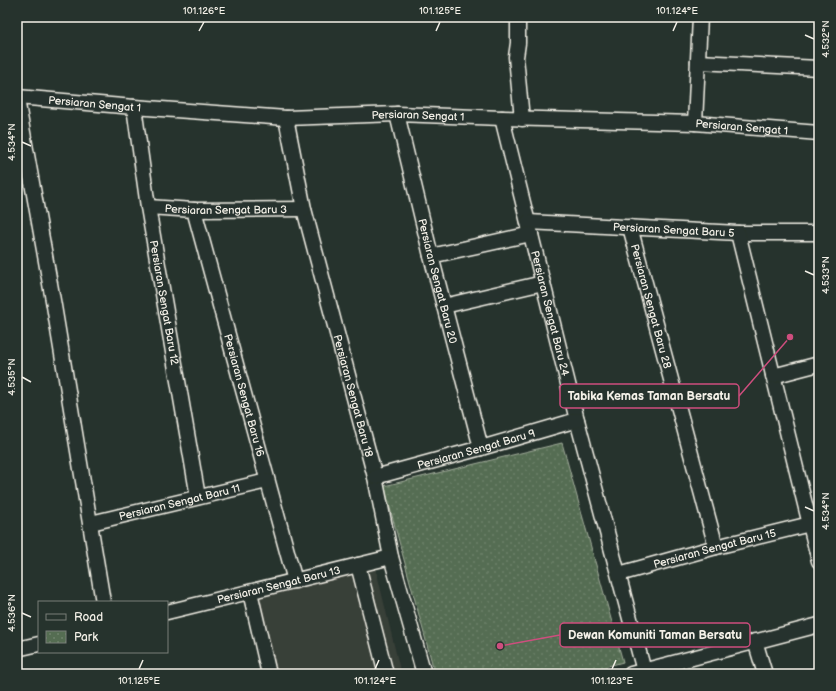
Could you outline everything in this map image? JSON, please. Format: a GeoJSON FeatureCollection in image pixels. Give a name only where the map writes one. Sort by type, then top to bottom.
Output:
{"type":"FeatureCollection","features":[{"type":"Feature","properties":{"kind":"street"},"geometry":{"type":"LineString","coordinates":[[518,17],[518,43],[516,57],[522,118]]}},
{"type":"Feature","properties":{"kind":"street"},"geometry":{"type":"LineString","coordinates":[[695,123],[700,17]]}},
{"type":"Feature","properties":{"kind":"street"},"geometry":{"type":"LineString","coordinates":[[698,62],[819,68]]}},
{"type":"Feature","properties":{"kind":"street"},"geometry":{"type":"LineString","coordinates":[[17,98],[91,523],[103,601]]}},
{"type":"Feature","properties":{"kind":"street","name":"Persiaran Sengat 1"},"geometry":{"type":"LineString","coordinates":[[17,98],[286,118],[397,114],[695,123],[819,135]]}},
{"type":"Feature","properties":{"kind":"street","name":"Persiaran Sengat Baru 12"},"geometry":{"type":"LineString","coordinates":[[134,107],[148,207],[198,497]]}},
{"type":"Feature","properties":{"kind":"street","name":"Persiaran Sengat Baru 20"},"geometry":{"type":"LineString","coordinates":[[397,114],[431,256],[481,448]]}},
{"type":"Feature","properties":{"kind":"street","name":"Persiaran Sengat Baru 18"},"geometry":{"type":"LineString","coordinates":[[286,118],[304,209],[374,477],[391,557],[424,674]]}},
{"type":"Feature","properties":{"kind":"street","name":"Persiaran Sengat Baru 24"},"geometry":{"type":"LineString","coordinates":[[502,118],[577,420],[619,574],[638,672]]}},
{"type":"Feature","properties":{"kind":"street","name":"Persiaran Sengat Baru 3"},"geometry":{"type":"LineString","coordinates":[[148,207],[194,210],[304,209]]}},
{"type":"Feature","properties":{"kind":"street","name":"Persiaran Sengat Baru 16"},"geometry":{"type":"LineString","coordinates":[[194,210],[295,581]]}},
{"type":"Feature","properties":{"kind":"street","name":"Persiaran Sengat Baru 5"},"geometry":{"type":"LineString","coordinates":[[431,256],[529,228],[630,227],[738,233],[819,233]]}},
{"type":"Feature","properties":{"kind":"street","name":"Persiaran Sengat Baru 28"},"geometry":{"type":"LineString","coordinates":[[630,227],[716,548]]}},
{"type":"Feature","properties":{"kind":"street"},"geometry":{"type":"LineString","coordinates":[[738,233],[819,561]]}},
{"type":"Feature","properties":{"kind":"street"},"geometry":{"type":"LineString","coordinates":[[444,306],[543,283]]}},
{"type":"Feature","properties":{"kind":"street"},"geometry":{"type":"LineString","coordinates":[[773,376],[819,364]]}},
{"type":"Feature","properties":{"kind":"street","name":"Persiaran Sengat Baru 9"},"geometry":{"type":"LineString","coordinates":[[374,477],[577,420]]}},
{"type":"Feature","properties":{"kind":"street","name":"Persiaran Sengat Baru 11"},"geometry":{"type":"LineString","coordinates":[[91,523],[267,481]]}},
{"type":"Feature","properties":{"kind":"street","name":"Persiaran Sengat Baru 15"},"geometry":{"type":"LineString","coordinates":[[619,574],[810,524]]}},
{"type":"Feature","properties":{"kind":"street","name":"Persiaran Sengat Baru 13"},"geometry":{"type":"LineString","coordinates":[[168,612],[391,557]]}},
{"type":"Feature","properties":{"kind":"street"},"geometry":{"type":"LineString","coordinates":[[358,565],[386,674]]}},
{"type":"Feature","properties":{"kind":"street"},"geometry":{"type":"LineString","coordinates":[[250,592],[269,674]]}},
{"type":"Feature","properties":{"kind":"street"},"geometry":{"type":"LineString","coordinates":[[638,672],[665,670],[755,641],[819,625]]}},
{"type":"Feature","properties":{"kind":"street"},"geometry":{"type":"LineString","coordinates":[[755,641],[765,674]]}},
{"type":"Feature","properties":{"kind":"street"},"geometry":{"type":"LineString","coordinates":[[17,649],[38,644]]}},
{"type":"Feature","properties":{"kind":"shaded area"},"geometry":{"type":"Polygon","coordinates":[[[373,557],[401,674],[269,674],[248,591],[373,557]]]}},
{"type":"Feature","properties":{"kind":"green space"},"geometry":{"type":"Polygon","coordinates":[[[562,443],[623,662],[579,674],[435,674],[384,486],[562,443]]]}},
{"type":"Feature","properties":{"kind":"place","name":"Tabika Kemas Taman Bersatu"},"geometry":{"type":"Point","coordinates":[790,337]}},
{"type":"Feature","properties":{"kind":"place","name":"Dewan Komuniti Taman Bersatu"},"geometry":{"type":"Point","coordinates":[500,646]}}]}
